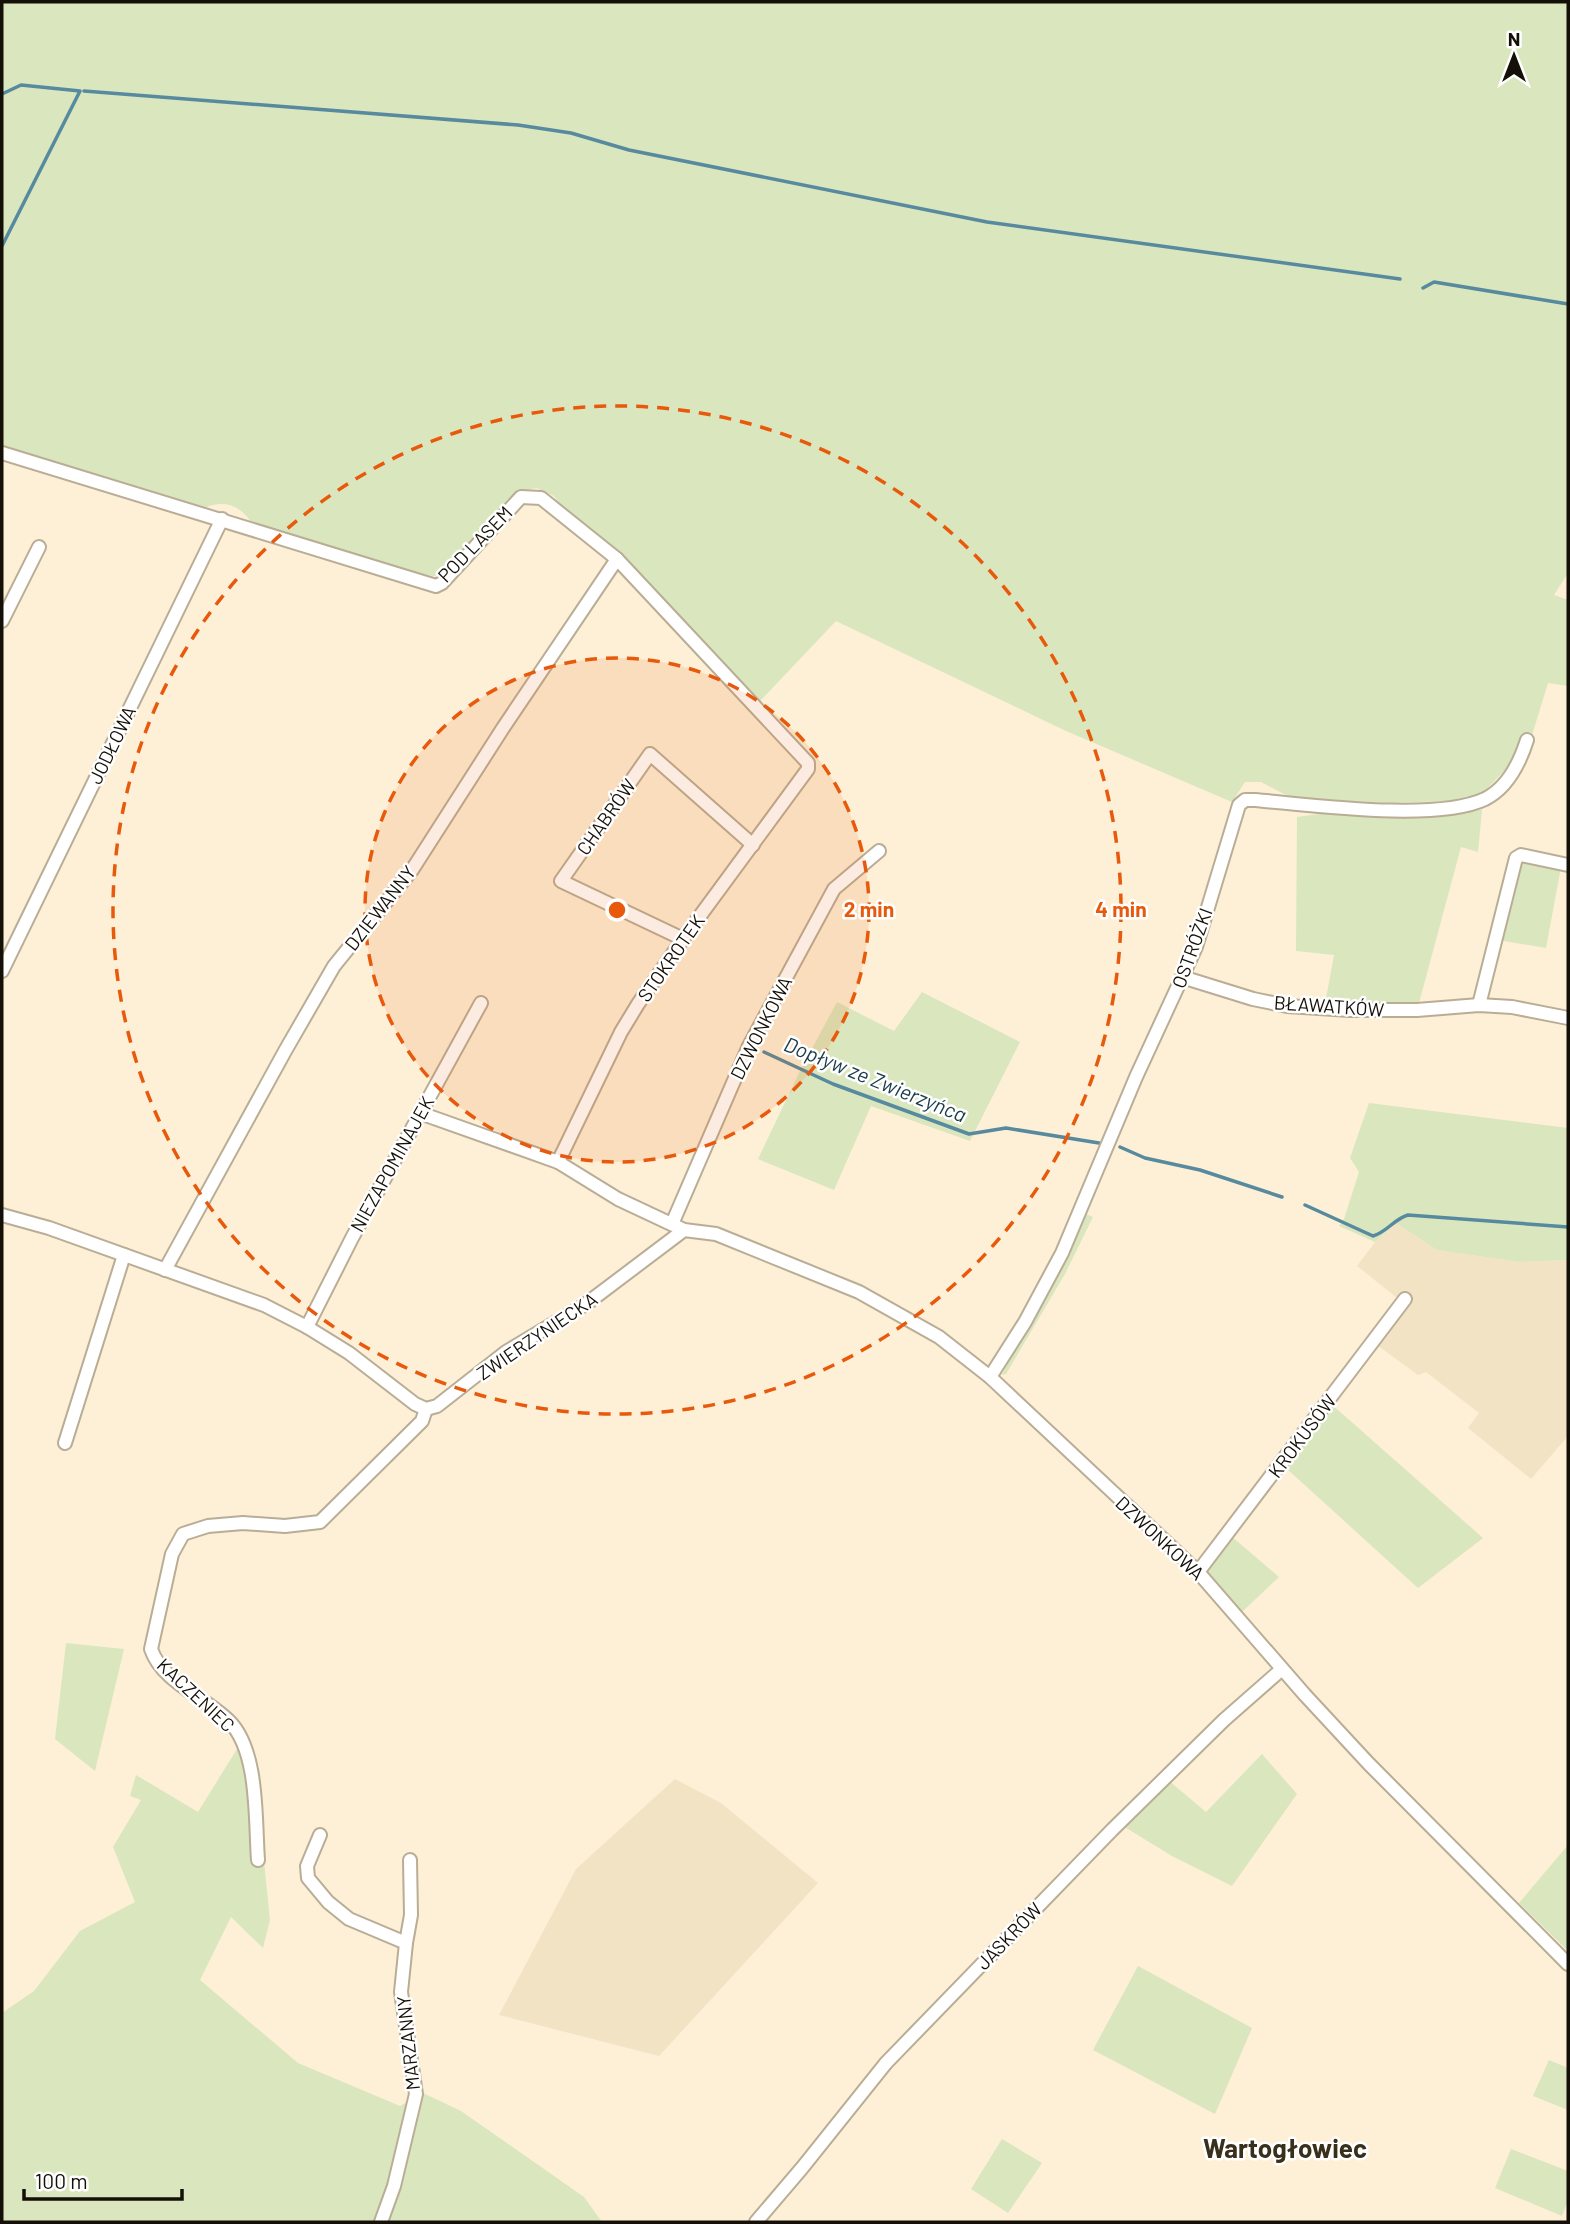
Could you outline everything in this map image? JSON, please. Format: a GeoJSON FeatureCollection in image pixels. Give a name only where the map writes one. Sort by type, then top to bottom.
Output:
{"type":"FeatureCollection","features":[{"type":"Feature","properties":{"kind":"street","name":"POD LASEM"},"geometry":{"type":"LineString","coordinates":[[2,453],[436,586],[442,583],[521,497],[541,498],[617,559],[808,763],[808,769]]}},
{"type":"Feature","properties":{"kind":"street","name":"JODŁOWA"},"geometry":{"type":"LineString","coordinates":[[2,971],[222,519]]}},
{"type":"Feature","properties":{"kind":"street"},"geometry":{"type":"LineString","coordinates":[[2,621],[39,547]]}},
{"type":"Feature","properties":{"kind":"street","name":"DZIEWANNY"},"geometry":{"type":"LineString","coordinates":[[166,1270],[285,1051],[334,967],[412,870],[503,728],[617,559]]}},
{"type":"Feature","properties":{"kind":"street","name":"OSTRÓŻKI"},"geometry":{"type":"LineString","coordinates":[[990,1377],[1024,1322],[1066,1243],[1136,1077],[1196,947],[1239,805],[1245,800],[1255,800],[1370,809],[1445,810],[1486,799],[1508,779],[1522,756],[1527,740]]}},
{"type":"Feature","properties":{"kind":"street","name":"CHABRÓW"},"geometry":{"type":"LineString","coordinates":[[683,939],[561,881],[650,754],[753,845]]}},
{"type":"Feature","properties":{"kind":"street","name":"STOKROTEK"},"geometry":{"type":"LineString","coordinates":[[558,1162],[621,1032],[683,939],[808,769]]}},
{"type":"Feature","properties":{"kind":"street","name":"DZWONKOWA"},"geometry":{"type":"LineString","coordinates":[[678,1227],[749,1046],[834,889],[879,851]]}},
{"type":"Feature","properties":{"kind":"street"},"geometry":{"type":"LineString","coordinates":[[1479,1005],[1516,858],[1521,855],[1568,865]]}},
{"type":"Feature","properties":{"kind":"street","name":"BŁAWATKÓW"},"geometry":{"type":"LineString","coordinates":[[1182,977],[1253,999],[1287,1006],[1417,1010],[1479,1005],[1511,1007],[1568,1018]]}},
{"type":"Feature","properties":{"kind":"street","name":"NIEZAPOMINAJEK"},"geometry":{"type":"LineString","coordinates":[[307,1327],[352,1238],[481,1003]]}},
{"type":"Feature","properties":{"kind":"street","name":"DZWONKOWA"},"geometry":{"type":"LineString","coordinates":[[420,1113],[558,1162],[618,1199],[678,1227],[716,1234],[859,1292],[939,1337],[990,1377],[1198,1572],[1369,1764],[1568,1964]]}},
{"type":"Feature","properties":{"kind":"street"},"geometry":{"type":"LineString","coordinates":[[2,1214],[49,1228],[264,1305],[349,1353],[415,1404],[426,1409]]}},
{"type":"Feature","properties":{"kind":"street","name":"ZWIERZYNIECKA"},"geometry":{"type":"LineString","coordinates":[[426,1409],[437,1406],[450,1397],[506,1352],[586,1304],[678,1227]]}},
{"type":"Feature","properties":{"kind":"street"},"geometry":{"type":"LineString","coordinates":[[65,1443],[124,1255]]}},
{"type":"Feature","properties":{"kind":"street","name":"KROKUSÓW"},"geometry":{"type":"LineString","coordinates":[[1198,1572],[1405,1299]]}},
{"type":"Feature","properties":{"kind":"street","name":"KACZENIEC"},"geometry":{"type":"LineString","coordinates":[[258,1860],[249,1759],[243,1742],[230,1722],[164,1670],[154,1659],[151,1649],[172,1554],[183,1534],[208,1526],[243,1523],[285,1526],[320,1522],[422,1421],[426,1409]]}},
{"type":"Feature","properties":{"kind":"street","name":"JASKRÓW"},"geometry":{"type":"LineString","coordinates":[[756,2222],[886,2063],[1112,1830],[1224,1720],[1282,1669]]}},
{"type":"Feature","properties":{"kind":"street"},"geometry":{"type":"LineString","coordinates":[[320,1835],[307,1866],[308,1878],[328,1902],[349,1919],[406,1943]]}},
{"type":"Feature","properties":{"kind":"street","name":"MARZANNY"},"geometry":{"type":"LineString","coordinates":[[381,2222],[394,2186],[416,2094],[401,1992],[411,1914],[410,1860]]}},
{"type":"Feature","properties":{"kind":"shaded area"},"geometry":{"type":"Polygon","coordinates":[[[1396,1223],[1437,1250],[1519,1262],[1568,1260],[1568,1436],[1531,1479],[1468,1428],[1479,1413],[1426,1372],[1418,1375],[1370,1340],[1401,1301],[1357,1266],[1375,1242],[1396,1223]]]}},
{"type":"Feature","properties":{"kind":"shaded area"},"geometry":{"type":"Polygon","coordinates":[[[675,1779],[721,1803],[818,1883],[659,2056],[499,2015],[576,1869],[675,1779]]]}},
{"type":"Feature","properties":{"kind":"green space"},"geometry":{"type":"Polygon","coordinates":[[[2,2],[1568,2],[1568,573],[1554,595],[1568,600],[1568,686],[1548,683],[1532,735],[1482,794],[1452,801],[1383,803],[1290,797],[1261,782],[1245,782],[1232,802],[1066,731],[836,621],[760,701],[620,557],[563,509],[554,496],[537,488],[520,491],[447,571],[434,576],[418,574],[251,522],[241,511],[230,505],[218,504],[204,508],[2,446],[2,2]]]}},
{"type":"Feature","properties":{"kind":"green space"},"geometry":{"type":"Polygon","coordinates":[[[1482,810],[1478,852],[1461,847],[1419,1003],[1325,1004],[1334,955],[1296,951],[1297,817],[1334,812],[1482,810]]]}},
{"type":"Feature","properties":{"kind":"green space"},"geometry":{"type":"Polygon","coordinates":[[[1524,861],[1561,867],[1546,948],[1498,940],[1516,866],[1524,861]]]}},
{"type":"Feature","properties":{"kind":"green space"},"geometry":{"type":"Polygon","coordinates":[[[922,992],[1020,1042],[970,1141],[871,1106],[834,1190],[758,1159],[837,1002],[894,1031],[922,992]]]}},
{"type":"Feature","properties":{"kind":"green space"},"geometry":{"type":"Polygon","coordinates":[[[1369,1103],[1568,1128],[1568,1260],[1519,1262],[1437,1250],[1396,1223],[1375,1242],[1339,1226],[1344,1219],[1359,1172],[1350,1158],[1369,1103]]]}},
{"type":"Feature","properties":{"kind":"green space"},"geometry":{"type":"Polygon","coordinates":[[[1086,1214],[1093,1217],[1065,1274],[1006,1374],[1002,1375],[1008,1363],[1006,1361],[1059,1270],[1086,1214]]]}},
{"type":"Feature","properties":{"kind":"green space"},"geometry":{"type":"Polygon","coordinates":[[[1330,1403],[1483,1538],[1418,1588],[1286,1468],[1330,1403]]]}},
{"type":"Feature","properties":{"kind":"green space"},"geometry":{"type":"Polygon","coordinates":[[[1231,1536],[1279,1577],[1242,1612],[1205,1570],[1231,1536]]]}},
{"type":"Feature","properties":{"kind":"green space"},"geometry":{"type":"Polygon","coordinates":[[[66,1643],[124,1649],[95,1771],[55,1739],[66,1643]]]}},
{"type":"Feature","properties":{"kind":"green space"},"geometry":{"type":"Polygon","coordinates":[[[237,1749],[253,1754],[270,1920],[263,1948],[231,1917],[200,1980],[298,2063],[400,2106],[423,2093],[461,2111],[584,2197],[602,2222],[2,2222],[2,2013],[34,1991],[80,1931],[135,1902],[113,1847],[141,1800],[130,1796],[136,1775],[198,1812],[237,1749]]]}},
{"type":"Feature","properties":{"kind":"green space"},"geometry":{"type":"Polygon","coordinates":[[[1262,1754],[1297,1794],[1232,1886],[1172,1856],[1123,1826],[1168,1780],[1206,1812],[1262,1754]]]}},
{"type":"Feature","properties":{"kind":"green space"},"geometry":{"type":"Polygon","coordinates":[[[1568,1845],[1568,1951],[1519,1903],[1568,1845]]]}},
{"type":"Feature","properties":{"kind":"green space"},"geometry":{"type":"Polygon","coordinates":[[[1138,1966],[1252,2028],[1215,2114],[1093,2050],[1138,1966]]]}},
{"type":"Feature","properties":{"kind":"green space"},"geometry":{"type":"Polygon","coordinates":[[[1549,2060],[1568,2068],[1568,2110],[1533,2096],[1549,2060]]]}},
{"type":"Feature","properties":{"kind":"green space"},"geometry":{"type":"Polygon","coordinates":[[[1002,2139],[1042,2163],[1008,2213],[971,2189],[1002,2139]]]}},
{"type":"Feature","properties":{"kind":"green space"},"geometry":{"type":"Polygon","coordinates":[[[1511,2149],[1568,2171],[1568,2200],[1562,2216],[1495,2188],[1511,2149]]]}},
{"type":"Feature","properties":{"kind":"waterway"},"geometry":{"type":"LineString","coordinates":[[2,94],[21,85],[80,91],[2,246]]}},
{"type":"Feature","properties":{"kind":"waterway"},"geometry":{"type":"LineString","coordinates":[[84,91],[518,125],[571,133],[629,150],[987,222],[1400,279]]}},
{"type":"Feature","properties":{"kind":"waterway"},"geometry":{"type":"LineString","coordinates":[[1423,288],[1434,282],[1568,304]]}},
{"type":"Feature","properties":{"kind":"waterway","name":"Dopływ ze Zwierzyńca"},"geometry":{"type":"LineString","coordinates":[[764,1052],[833,1084],[969,1134],[1006,1128],[1099,1143]]}},
{"type":"Feature","properties":{"kind":"waterway","name":"Dopływ ze Zwierzyńca"},"geometry":{"type":"LineString","coordinates":[[1120,1147],[1145,1158],[1200,1170],[1282,1197]]}},
{"type":"Feature","properties":{"kind":"waterway","name":"Dopływ ze Zwierzyńca"},"geometry":{"type":"LineString","coordinates":[[1305,1205],[1373,1236],[1408,1215],[1568,1227]]}},
{"type":"Feature","properties":{"kind":"district","name":"Wartogłowiec"},"geometry":{"type":"Point","coordinates":[1285,2149]}}]}
